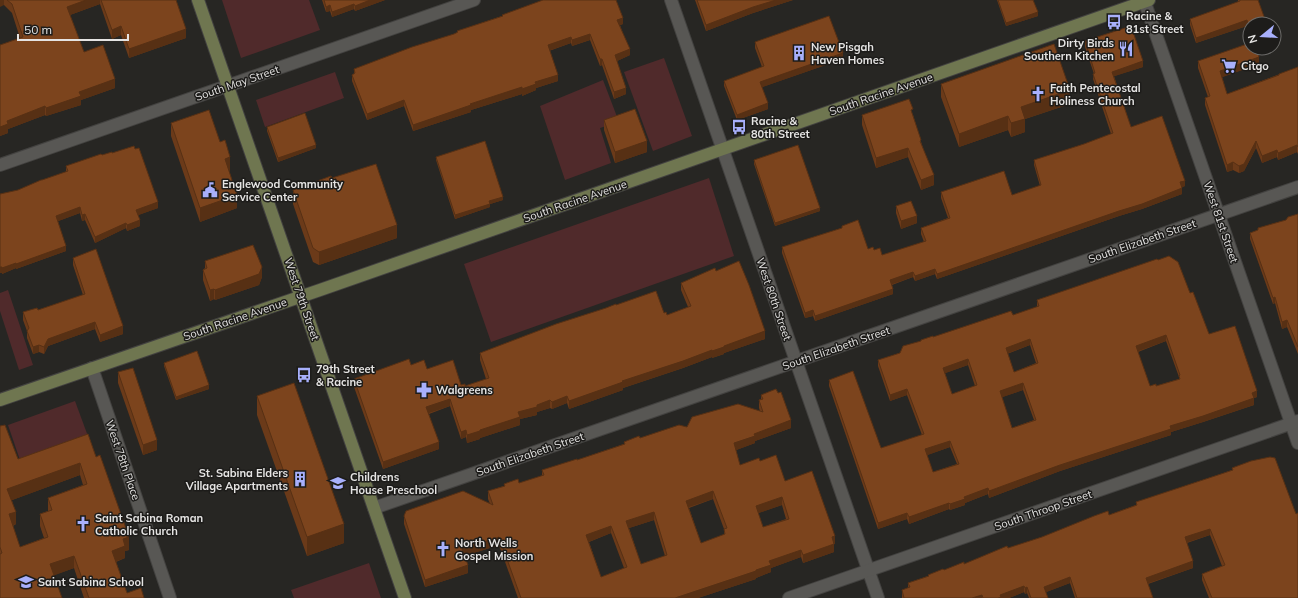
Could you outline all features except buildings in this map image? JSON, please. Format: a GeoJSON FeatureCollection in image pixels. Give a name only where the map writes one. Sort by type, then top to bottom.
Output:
{"type":"FeatureCollection","features":[{"type":"Feature","properties":{"kind":"street","name":"West 79th Street"},"geometry":{"type":"LineString","coordinates":[[198,0],[405,598]]}},
{"type":"Feature","properties":{"kind":"street","name":"South May Street"},"geometry":{"type":"LineString","coordinates":[[0,165],[474,0]]}},
{"type":"Feature","properties":{"kind":"street","name":"West 80th Street"},"geometry":{"type":"LineString","coordinates":[[670,0],[878,598]]}},
{"type":"Feature","properties":{"kind":"street","name":"South Racine Avenue"},"geometry":{"type":"LineString","coordinates":[[0,400],[1146,0]]}},
{"type":"Feature","properties":{"kind":"street","name":"West 81st Street"},"geometry":{"type":"LineString","coordinates":[[1146,0],[1218,215],[1294,422],[1298,443]]}},
{"type":"Feature","properties":{"kind":"street","name":"South Elizabeth Street"},"geometry":{"type":"LineString","coordinates":[[374,508],[1298,186]]}},
{"type":"Feature","properties":{"kind":"street","name":"West 78th Place"},"geometry":{"type":"LineString","coordinates":[[92,368],[170,598]]}},
{"type":"Feature","properties":{"kind":"street","name":"South Throop Street"},"geometry":{"type":"LineString","coordinates":[[789,598],[1294,422]]}},
{"type":"Feature","properties":{"kind":"shaded area"},"geometry":{"type":"Polygon","coordinates":[[[222,0],[309,0],[320,30],[241,58],[222,0]]]}},
{"type":"Feature","properties":{"kind":"shaded area"},"geometry":{"type":"Polygon","coordinates":[[[664,58],[692,136],[653,151],[624,72],[664,58]]]}},
{"type":"Feature","properties":{"kind":"shaded area"},"geometry":{"type":"Polygon","coordinates":[[[335,72],[344,98],[265,127],[256,100],[335,72]]]}},
{"type":"Feature","properties":{"kind":"shaded area"},"geometry":{"type":"Polygon","coordinates":[[[603,80],[619,122],[600,128],[611,163],[565,180],[540,106],[603,80]]]}},
{"type":"Feature","properties":{"kind":"shaded area"},"geometry":{"type":"Polygon","coordinates":[[[709,178],[734,256],[491,342],[464,264],[709,178]]]}},
{"type":"Feature","properties":{"kind":"shaded area"},"geometry":{"type":"Polygon","coordinates":[[[8,290],[33,365],[19,370],[0,311],[0,293],[8,290]]]}},
{"type":"Feature","properties":{"kind":"shaded area"},"geometry":{"type":"Polygon","coordinates":[[[75,401],[89,439],[21,463],[8,425],[75,401]]]}},
{"type":"Feature","properties":{"kind":"shaded area"},"geometry":{"type":"Polygon","coordinates":[[[369,563],[381,598],[294,598],[291,590],[369,563]]]}},
{"type":"Feature","properties":{"kind":"place","name":"Racine & 81st Street"},"geometry":{"type":"Point","coordinates":[1114,22]}},
{"type":"Feature","properties":{"kind":"place","name":"Dirty Birds Southern Kitchen"},"geometry":{"type":"Point","coordinates":[1126,49]}},
{"type":"Feature","properties":{"kind":"place","name":"New Pisgah Haven Homes"},"geometry":{"type":"Point","coordinates":[799,53]}},
{"type":"Feature","properties":{"kind":"place","name":"Citgo"},"geometry":{"type":"Point","coordinates":[1229,66]}},
{"type":"Feature","properties":{"kind":"place","name":"Faith Pentecostal Holiness Church"},"geometry":{"type":"Point","coordinates":[1038,94]}},
{"type":"Feature","properties":{"kind":"place","name":"Racine & 80th Street"},"geometry":{"type":"Point","coordinates":[739,127]}},
{"type":"Feature","properties":{"kind":"place","name":"Englewood Community Service Center"},"geometry":{"type":"Point","coordinates":[210,190]}},
{"type":"Feature","properties":{"kind":"place","name":"79th Street & Racine"},"geometry":{"type":"Point","coordinates":[304,375]}},
{"type":"Feature","properties":{"kind":"place","name":"Walgreens"},"geometry":{"type":"Point","coordinates":[424,390]}},
{"type":"Feature","properties":{"kind":"place","name":"St. Sabina Elders Village Apartments"},"geometry":{"type":"Point","coordinates":[300,479]}},
{"type":"Feature","properties":{"kind":"place","name":"Childrens House Preschool"},"geometry":{"type":"Point","coordinates":[338,483]}},
{"type":"Feature","properties":{"kind":"place","name":"Saint Sabina Roman Catholic Church"},"geometry":{"type":"Point","coordinates":[83,524]}},
{"type":"Feature","properties":{"kind":"place","name":"North Wells Gospel Mission"},"geometry":{"type":"Point","coordinates":[443,549]}},
{"type":"Feature","properties":{"kind":"place","name":"Saint Sabina School"},"geometry":{"type":"Point","coordinates":[26,582]}}]}
